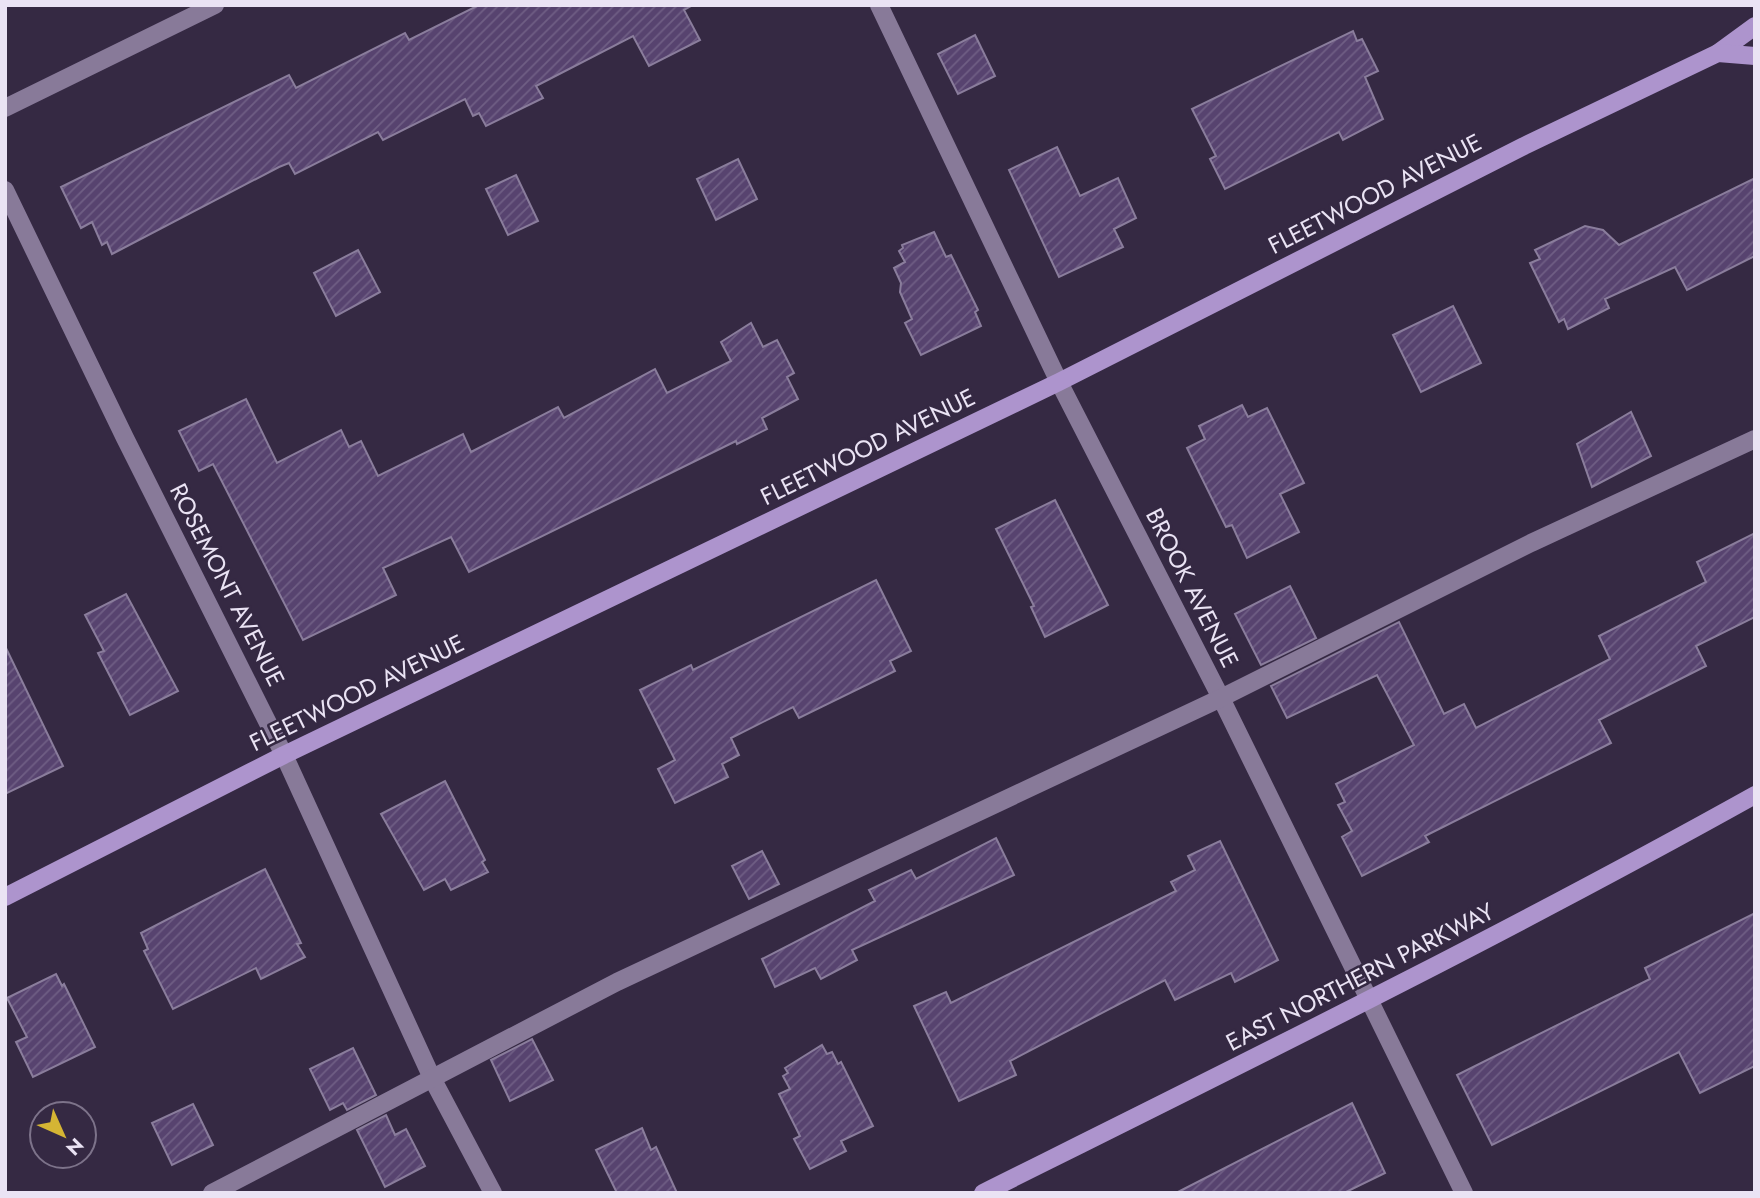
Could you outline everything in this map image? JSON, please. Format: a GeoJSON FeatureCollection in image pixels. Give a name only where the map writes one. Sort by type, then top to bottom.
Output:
{"type":"FeatureCollection","features":[{"type":"Feature","properties":{"kind":"main road","name":"FLEETWOOD AVENUE"},"geometry":{"type":"LineString","coordinates":[[5,897],[284,755],[1059,382],[1524,146],[1718,53],[1755,26]]}},
{"type":"Feature","properties":{"kind":"main road"},"geometry":{"type":"LineString","coordinates":[[1718,53],[1755,56]]}},
{"type":"Feature","properties":{"kind":"main road","name":"EAST NORTHERN PARKWAY"},"geometry":{"type":"LineString","coordinates":[[983,1193],[1371,1000],[1576,894],[1755,795]]}},
{"type":"Feature","properties":{"kind":"street"},"geometry":{"type":"LineString","coordinates":[[5,108],[215,5]]}},
{"type":"Feature","properties":{"kind":"street","name":"BROOK AVENUE"},"geometry":{"type":"LineString","coordinates":[[879,5],[1059,382],[1222,698],[1464,1193]]}},
{"type":"Feature","properties":{"kind":"street","name":"ROSEMONT AVENUE"},"geometry":{"type":"LineString","coordinates":[[5,190],[125,438],[284,755],[432,1078],[493,1193]]}},
{"type":"Feature","properties":{"kind":"street"},"geometry":{"type":"LineString","coordinates":[[212,1193],[617,982],[1222,698],[1531,543],[1755,439]]}},
{"type":"Feature","properties":{"kind":"building"},"geometry":{"type":"Polygon","coordinates":[[[479,5],[693,5],[684,10],[700,40],[649,66],[633,36],[536,86],[543,98],[486,126],[479,113],[473,116],[465,99],[383,140],[378,132],[295,174],[289,163],[279,167],[112,254],[107,242],[102,245],[92,222],[81,228],[61,187],[289,75],[296,88],[405,33],[409,40],[479,5]]]}},
{"type":"Feature","properties":{"kind":"building"},"geometry":{"type":"Polygon","coordinates":[[[1353,31],[1357,41],[1362,39],[1378,71],[1365,77],[1383,119],[1343,140],[1339,132],[1225,189],[1210,159],[1216,156],[1192,109],[1353,31]]]}},
{"type":"Feature","properties":{"kind":"building"},"geometry":{"type":"Polygon","coordinates":[[[975,35],[995,76],[958,94],[938,54],[975,35]]]}},
{"type":"Feature","properties":{"kind":"building"},"geometry":{"type":"Polygon","coordinates":[[[1057,147],[1080,196],[1118,178],[1136,218],[1114,229],[1123,247],[1059,277],[1009,170],[1057,147]]]}},
{"type":"Feature","properties":{"kind":"building"},"geometry":{"type":"Polygon","coordinates":[[[738,159],[757,199],[716,220],[697,179],[738,159]]]}},
{"type":"Feature","properties":{"kind":"building"},"geometry":{"type":"Polygon","coordinates":[[[516,175],[538,221],[508,235],[486,189],[516,175]]]}},
{"type":"Feature","properties":{"kind":"building"},"geometry":{"type":"Polygon","coordinates":[[[1755,178],[1755,256],[1687,290],[1675,267],[1605,299],[1609,308],[1568,329],[1564,319],[1559,322],[1530,263],[1540,259],[1535,250],[1585,226],[1603,230],[1619,245],[1755,178]]]}},
{"type":"Feature","properties":{"kind":"building"},"geometry":{"type":"Polygon","coordinates":[[[934,232],[946,257],[951,255],[978,310],[975,312],[981,326],[921,355],[905,323],[912,319],[900,292],[901,283],[894,268],[905,262],[899,251],[903,248],[902,245],[934,232]]]}},
{"type":"Feature","properties":{"kind":"building"},"geometry":{"type":"Polygon","coordinates":[[[358,250],[380,292],[336,316],[314,273],[358,250]]]}},
{"type":"Feature","properties":{"kind":"building"},"geometry":{"type":"Polygon","coordinates":[[[1453,306],[1481,363],[1421,392],[1393,335],[1453,306]]]}},
{"type":"Feature","properties":{"kind":"building"},"geometry":{"type":"Polygon","coordinates":[[[751,323],[763,347],[777,340],[794,373],[787,377],[798,399],[762,418],[767,429],[737,444],[736,441],[469,572],[451,537],[383,568],[396,595],[303,640],[213,464],[199,471],[179,431],[246,399],[277,463],[341,430],[349,447],[361,441],[378,476],[463,434],[471,452],[558,407],[564,418],[655,369],[667,393],[731,361],[721,342],[751,323]]]}},
{"type":"Feature","properties":{"kind":"building"},"geometry":{"type":"Polygon","coordinates":[[[1242,405],[1248,417],[1267,408],[1304,483],[1280,494],[1299,532],[1247,558],[1232,525],[1226,527],[1187,448],[1205,439],[1199,426],[1242,405]]]}},
{"type":"Feature","properties":{"kind":"building"},"geometry":{"type":"Polygon","coordinates":[[[1631,412],[1651,456],[1592,487],[1577,444],[1631,412]]]}},
{"type":"Feature","properties":{"kind":"building"},"geometry":{"type":"Polygon","coordinates":[[[1055,500],[1108,605],[1045,637],[1031,607],[1034,606],[996,529],[1055,500]]]}},
{"type":"Feature","properties":{"kind":"building"},"geometry":{"type":"Polygon","coordinates":[[[1755,533],[1755,617],[1696,646],[1706,666],[1599,720],[1611,743],[1425,836],[1429,842],[1362,876],[1342,837],[1352,831],[1338,805],[1345,802],[1336,784],[1414,745],[1377,675],[1287,718],[1271,686],[1399,622],[1444,714],[1464,704],[1476,728],[1610,659],[1599,636],[1706,582],[1697,562],[1755,533]]]}},
{"type":"Feature","properties":{"kind":"building"},"geometry":{"type":"Polygon","coordinates":[[[876,580],[911,651],[890,661],[895,671],[799,718],[793,707],[731,738],[739,755],[722,764],[728,777],[675,803],[658,769],[675,760],[640,690],[691,665],[693,670],[876,580]]]}},
{"type":"Feature","properties":{"kind":"building"},"geometry":{"type":"Polygon","coordinates":[[[1290,586],[1316,638],[1261,665],[1235,614],[1290,586]]]}},
{"type":"Feature","properties":{"kind":"building"},"geometry":{"type":"Polygon","coordinates":[[[126,594],[178,691],[130,715],[98,653],[104,651],[85,615],[126,594]]]}},
{"type":"Feature","properties":{"kind":"building"},"geometry":{"type":"Polygon","coordinates":[[[5,646],[63,766],[5,794],[5,646]]]}},
{"type":"Feature","properties":{"kind":"building"},"geometry":{"type":"Polygon","coordinates":[[[445,781],[485,860],[482,862],[488,872],[451,890],[445,879],[424,890],[381,814],[445,781]]]}},
{"type":"Feature","properties":{"kind":"building"},"geometry":{"type":"Polygon","coordinates":[[[996,838],[1014,875],[852,950],[857,960],[821,979],[815,968],[775,987],[762,959],[875,901],[869,890],[911,870],[916,879],[996,838]]]}},
{"type":"Feature","properties":{"kind":"building"},"geometry":{"type":"Polygon","coordinates":[[[1220,841],[1278,960],[1235,982],[1231,973],[1175,1000],[1165,980],[1010,1061],[1016,1075],[959,1101],[914,1006],[946,992],[951,1003],[1176,891],[1171,882],[1195,870],[1188,856],[1220,841]]]}},
{"type":"Feature","properties":{"kind":"building"},"geometry":{"type":"Polygon","coordinates":[[[762,851],[779,884],[749,899],[732,866],[762,851]]]}},
{"type":"Feature","properties":{"kind":"building"},"geometry":{"type":"Polygon","coordinates":[[[265,869],[301,943],[297,944],[305,957],[261,979],[256,968],[173,1009],[144,951],[148,949],[141,933],[265,869]]]}},
{"type":"Feature","properties":{"kind":"building"},"geometry":{"type":"Polygon","coordinates":[[[1755,913],[1755,1066],[1700,1093],[1679,1052],[1492,1145],[1457,1075],[1650,979],[1645,968],[1755,913]]]}},
{"type":"Feature","properties":{"kind":"building"},"geometry":{"type":"Polygon","coordinates":[[[56,974],[62,986],[64,984],[95,1047],[33,1077],[16,1042],[27,1037],[7,998],[56,974]]]}},
{"type":"Feature","properties":{"kind":"building"},"geometry":{"type":"Polygon","coordinates":[[[532,1039],[553,1080],[510,1101],[491,1060],[532,1039]]]}},
{"type":"Feature","properties":{"kind":"building"},"geometry":{"type":"Polygon","coordinates":[[[822,1045],[827,1054],[832,1052],[838,1064],[841,1062],[873,1126],[841,1141],[846,1151],[810,1169],[794,1139],[800,1136],[779,1094],[790,1089],[783,1076],[788,1073],[785,1068],[822,1045]]]}},
{"type":"Feature","properties":{"kind":"building"},"geometry":{"type":"Polygon","coordinates":[[[353,1048],[376,1095],[347,1110],[343,1103],[330,1110],[310,1069],[353,1048]]]}},
{"type":"Feature","properties":{"kind":"building"},"geometry":{"type":"Polygon","coordinates":[[[1352,1103],[1385,1173],[1344,1193],[1176,1193],[1352,1103]]]}},
{"type":"Feature","properties":{"kind":"building"},"geometry":{"type":"Polygon","coordinates":[[[193,1104],[213,1145],[172,1165],[152,1123],[193,1104]]]}},
{"type":"Feature","properties":{"kind":"building"},"geometry":{"type":"Polygon","coordinates":[[[386,1115],[395,1135],[406,1129],[425,1166],[385,1187],[357,1130],[386,1115]]]}},
{"type":"Feature","properties":{"kind":"building"},"geometry":{"type":"Polygon","coordinates":[[[642,1128],[651,1150],[656,1147],[677,1193],[617,1193],[596,1150],[642,1128]]]}}]}
